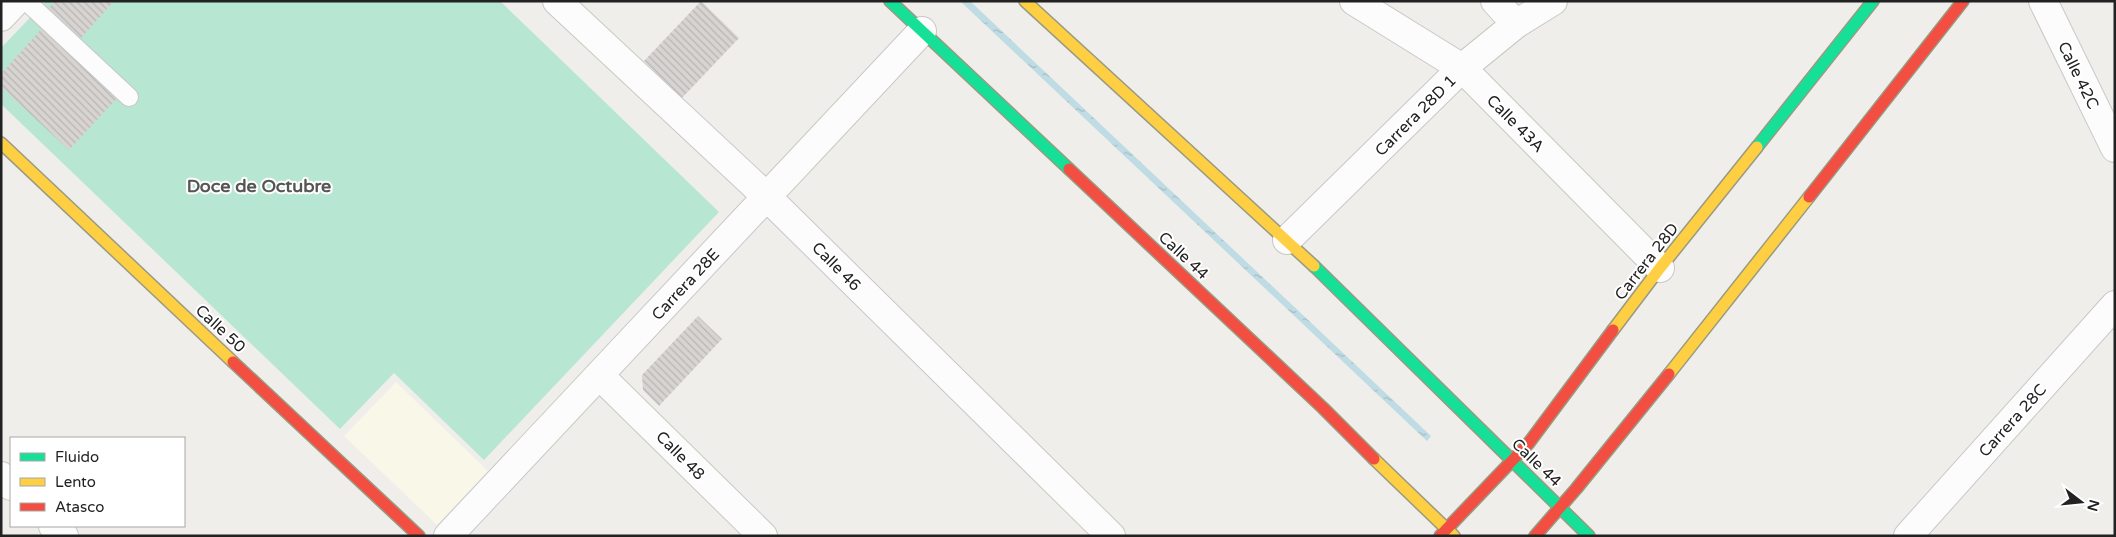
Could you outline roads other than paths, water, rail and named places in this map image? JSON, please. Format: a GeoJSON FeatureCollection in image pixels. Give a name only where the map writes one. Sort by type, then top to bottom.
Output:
{"type":"FeatureCollection","features":[{"type":"Feature","properties":{"kind":"street"},"geometry":{"type":"LineString","coordinates":[[1,17],[16,1]]}},
{"type":"Feature","properties":{"kind":"street","name":"Calle 46"},"geometry":{"type":"LineString","coordinates":[[557,1],[767,197],[1111,536]]}},
{"type":"Feature","properties":{"kind":"street","name":"Calle 44"},"geometry":{"type":"LineString","coordinates":[[890,1],[1323,408],[1447,534]]}},
{"type":"Feature","properties":{"kind":"street","name":"Calle 44"},"geometry":{"type":"LineString","coordinates":[[1025,1],[1288,240],[1589,536]]}},
{"type":"Feature","properties":{"kind":"street","name":"Calle 43A"},"geometry":{"type":"LineString","coordinates":[[1354,1],[1462,68],[1660,268]]}},
{"type":"Feature","properties":{"kind":"street"},"geometry":{"type":"LineString","coordinates":[[1495,1],[1516,24]]}},
{"type":"Feature","properties":{"kind":"street","name":"Carrera 28D 1"},"geometry":{"type":"LineString","coordinates":[[1288,240],[1462,68],[1516,24],[1553,1]]}},
{"type":"Feature","properties":{"kind":"street","name":"Carrera 28D"},"geometry":{"type":"LineString","coordinates":[[1447,534],[1528,444],[1660,268],[1873,1]]}},
{"type":"Feature","properties":{"kind":"street"},"geometry":{"type":"LineString","coordinates":[[1535,536],[1713,319],[1963,1]]}},
{"type":"Feature","properties":{"kind":"street","name":"Calle 42C"},"geometry":{"type":"LineString","coordinates":[[2043,1],[2115,148]]}},
{"type":"Feature","properties":{"kind":"street","name":"Carrera 28E"},"geometry":{"type":"LineString","coordinates":[[448,536],[922,31]]}},
{"type":"Feature","properties":{"kind":"street","name":"Calle 50"},"geometry":{"type":"LineString","coordinates":[[1,143],[419,536]]}},
{"type":"Feature","properties":{"kind":"street","name":"Carrera 28C"},"geometry":{"type":"LineString","coordinates":[[1908,536],[2115,305]]}},
{"type":"Feature","properties":{"kind":"street","name":"Calle 48"},"geometry":{"type":"LineString","coordinates":[[600,375],[763,536]]}},
{"type":"Feature","properties":{"kind":"street"},"geometry":{"type":"LineString","coordinates":[[1,476],[10,485]]}},
{"type":"Feature","properties":{"kind":"street"},"geometry":{"type":"LineString","coordinates":[[55,527],[64,536]]}},
{"type":"Feature","properties":{"kind":"lane"},"geometry":{"type":"LineString","coordinates":[[26,1],[129,97]]}},
{"type":"Feature","properties":{"kind":"water"},"geometry":{"type":"Polygon","coordinates":[[[960,1],[970,1],[1431,436],[1427,441],[960,1]]]}},
{"type":"Feature","properties":{"kind":"district","name":"Doce de Octubre"},"geometry":{"type":"Point","coordinates":[259,186]}}]}
